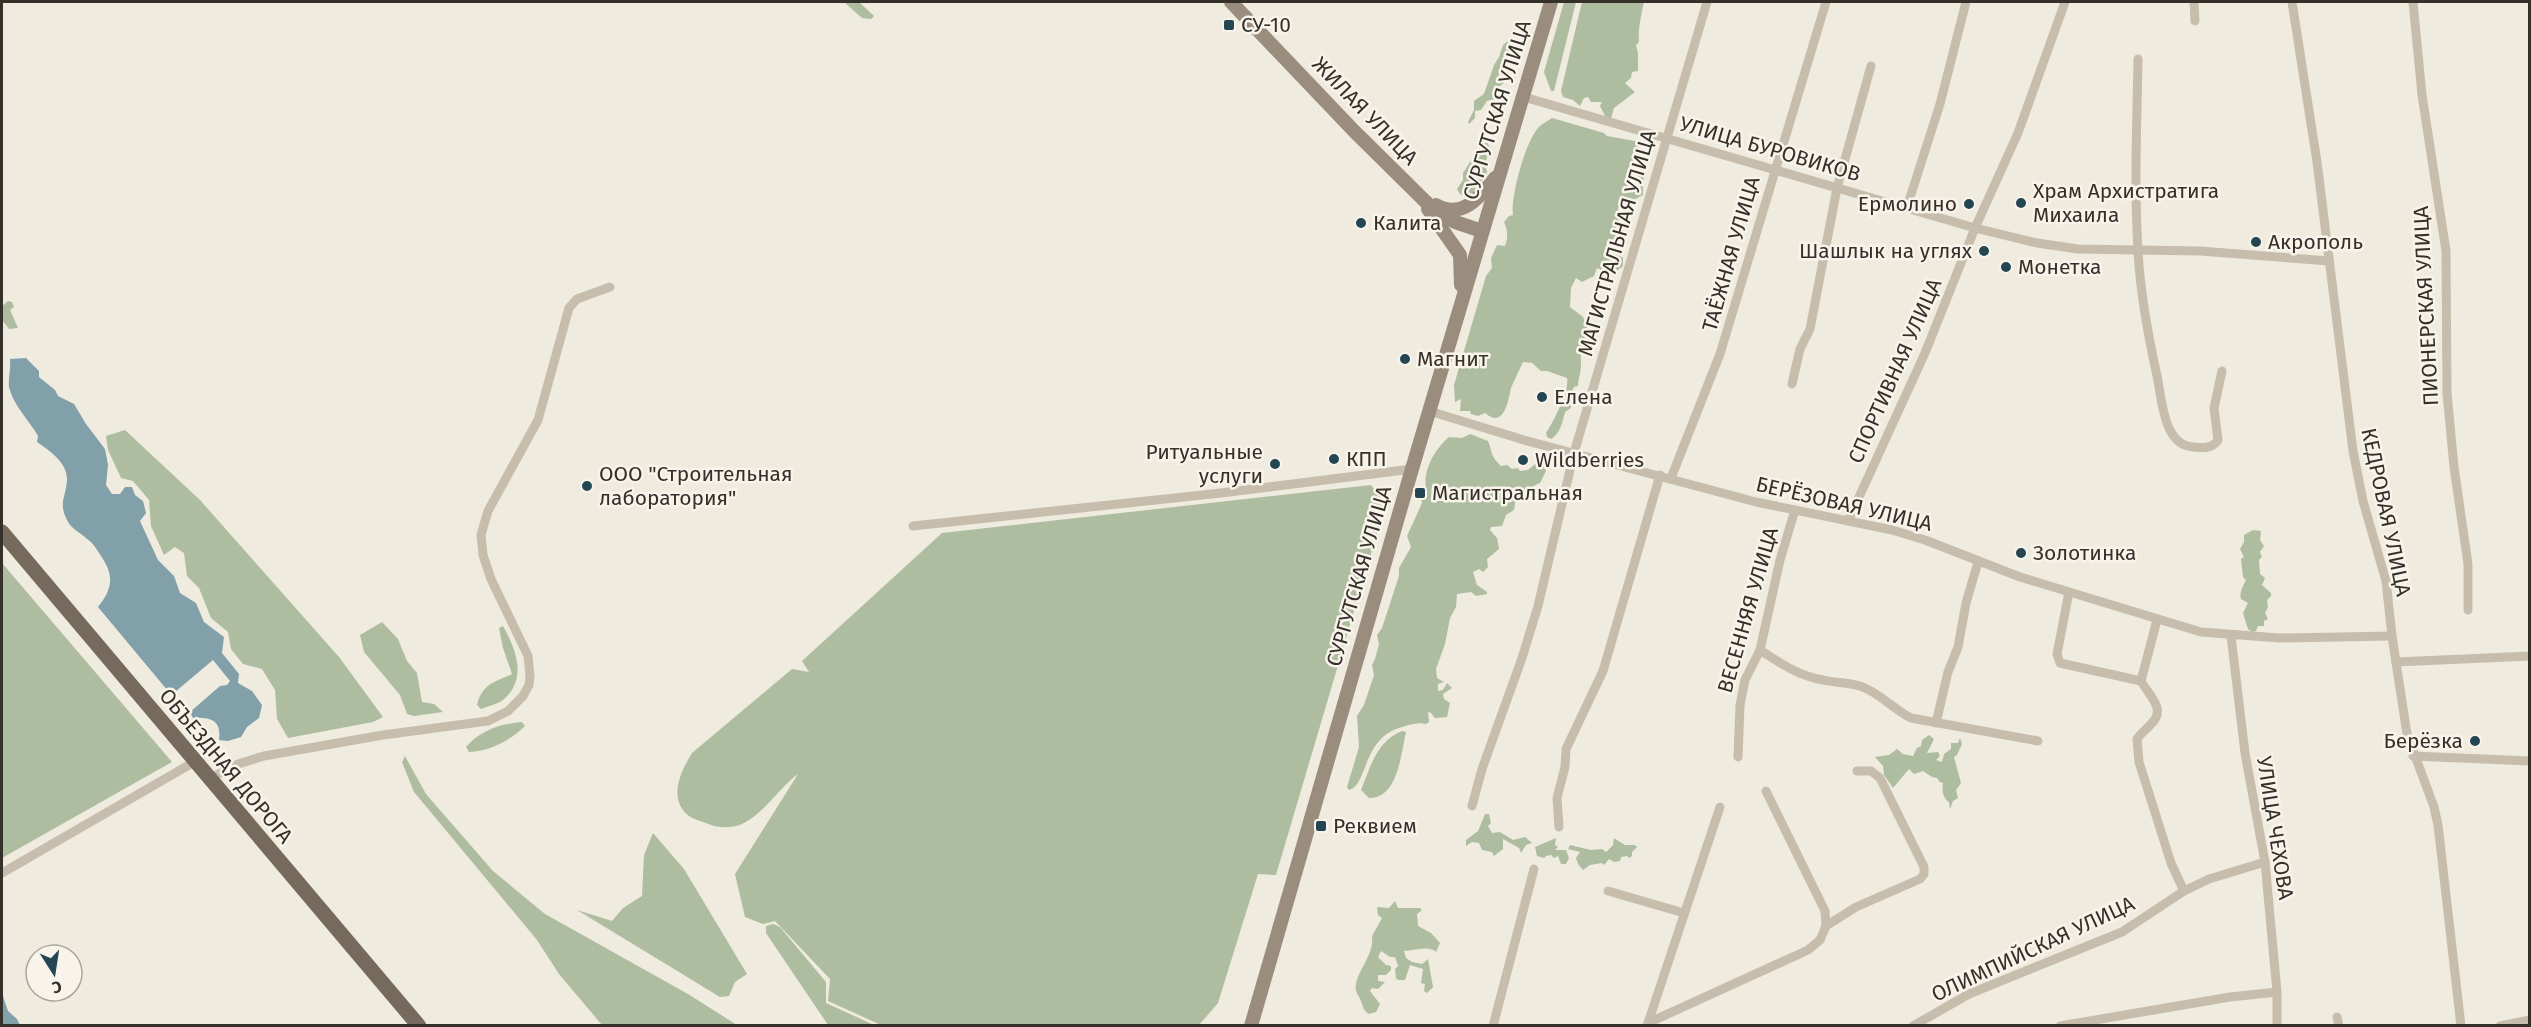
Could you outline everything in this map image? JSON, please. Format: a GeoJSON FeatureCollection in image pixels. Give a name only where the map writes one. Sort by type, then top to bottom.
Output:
{"type":"FeatureCollection","features":[{"type":"Feature","properties":{"kind":"main road","name":"ЖИЛАЯ УЛИЦА"},"geometry":{"type":"LineString","coordinates":[[1231,2],[1437,212],[1455,222],[1482,231]]}},
{"type":"Feature","properties":{"kind":"main road","name":"СУРГУТСКАЯ УЛИЦА"},"geometry":{"type":"LineString","coordinates":[[1251,1026],[1412,469],[1551,2]]}},
{"type":"Feature","properties":{"kind":"main road"},"geometry":{"type":"LineString","coordinates":[[1421,197],[1443,209],[1463,209],[1481,196],[1502,168]]}},
{"type":"Feature","properties":{"kind":"main road"},"geometry":{"type":"LineString","coordinates":[[1421,197],[1460,255],[1461,303]]}},
{"type":"Feature","properties":{"kind":"main road","name":"ОБЪЕЗДНАЯ ДОРОГА"},"geometry":{"type":"LineString","coordinates":[[2,532],[419,1026]]}},
{"type":"Feature","properties":{"kind":"street","name":"МАГИСТРАЛЬНАЯ УЛИЦА"},"geometry":{"type":"LineString","coordinates":[[1472,806],[1482,769],[1538,606],[1574,453],[1665,138],[1707,2]]}},
{"type":"Feature","properties":{"kind":"street","name":"ТАЁЖНАЯ УЛИЦА"},"geometry":{"type":"LineString","coordinates":[[1671,478],[1720,354],[1826,2]]}},
{"type":"Feature","properties":{"kind":"street"},"geometry":{"type":"LineString","coordinates":[[1907,207],[1940,104],[1966,2]]}},
{"type":"Feature","properties":{"kind":"street","name":"СПОРТИВНАЯ УЛИЦА"},"geometry":{"type":"LineString","coordinates":[[1848,521],[1925,354],[1975,228],[2018,133],[2065,2]]}},
{"type":"Feature","properties":{"kind":"street"},"geometry":{"type":"LineString","coordinates":[[2194,2],[2195,21]]}},
{"type":"Feature","properties":{"kind":"street","name":"КЕДРОВАЯ УЛИЦА"},"geometry":{"type":"LineString","coordinates":[[2292,2],[2317,162],[2353,451],[2363,501],[2386,581],[2391,636],[2407,734],[2413,756],[2434,807],[2438,825],[2461,1026]]}},
{"type":"Feature","properties":{"kind":"street","name":"ПИОНЕРСКАЯ УЛИЦА"},"geometry":{"type":"LineString","coordinates":[[2413,2],[2424,104],[2441,204],[2446,251],[2447,393],[2468,564],[2468,610]]}},
{"type":"Feature","properties":{"kind":"street"},"geometry":{"type":"LineString","coordinates":[[2138,59],[2138,250],[2142,295],[2169,428],[2179,443],[2187,447],[2202,448],[2210,447],[2218,440],[2214,408],[2222,370]]}},
{"type":"Feature","properties":{"kind":"street"},"geometry":{"type":"LineString","coordinates":[[1792,384],[1800,349],[1810,328],[1837,188],[1871,66]]}},
{"type":"Feature","properties":{"kind":"street","name":"УЛИЦА БУРОВИКОВ"},"geometry":{"type":"LineString","coordinates":[[1524,97],[1975,228],[2056,247],[2200,251],[2329,261]]}},
{"type":"Feature","properties":{"kind":"street"},"geometry":{"type":"LineString","coordinates":[[209,779],[238,764],[264,756],[383,735],[488,721],[508,711],[523,696],[529,685],[528,656],[491,579],[481,543],[482,528],[488,512],[538,420],[569,308],[577,299],[610,287]]}},
{"type":"Feature","properties":{"kind":"street","name":"БЕРЁЗОВАЯ УЛИЦА"},"geometry":{"type":"LineString","coordinates":[[1429,411],[1756,502],[1925,540],[1978,562],[2201,632],[2231,636],[2328,638],[2391,636]]}},
{"type":"Feature","properties":{"kind":"street"},"geometry":{"type":"LineString","coordinates":[[913,526],[1221,493],[1412,469]]}},
{"type":"Feature","properties":{"kind":"street"},"geometry":{"type":"LineString","coordinates":[[1559,827],[1557,798],[1565,767],[1566,749],[1603,671],[1660,475]]}},
{"type":"Feature","properties":{"kind":"street","name":"ВЕСЕННЯЯ УЛИЦА"},"geometry":{"type":"LineString","coordinates":[[1738,757],[1740,705],[1744,680],[1760,651],[1780,560],[1795,510]]}},
{"type":"Feature","properties":{"kind":"street"},"geometry":{"type":"LineString","coordinates":[[1936,723],[1948,672],[1958,647],[1966,603],[1978,562]]}},
{"type":"Feature","properties":{"kind":"street"},"geometry":{"type":"LineString","coordinates":[[2069,592],[2057,654],[2060,663],[2141,681],[2157,703],[2157,717],[2137,739],[2139,762],[2171,863],[2184,891]]}},
{"type":"Feature","properties":{"kind":"street"},"geometry":{"type":"LineString","coordinates":[[2141,681],[2157,620]]}},
{"type":"Feature","properties":{"kind":"street","name":"УЛИЦА ЧЕХОВА"},"geometry":{"type":"LineString","coordinates":[[2231,636],[2245,753],[2265,862],[2277,992],[2277,1026]]}},
{"type":"Feature","properties":{"kind":"street"},"geometry":{"type":"LineString","coordinates":[[1760,651],[1807,677],[1861,686],[1873,692],[1898,712],[1911,718],[2038,741]]}},
{"type":"Feature","properties":{"kind":"street"},"geometry":{"type":"LineString","coordinates":[[2396,662],[2529,656]]}},
{"type":"Feature","properties":{"kind":"street"},"geometry":{"type":"LineString","coordinates":[[2413,756],[2529,761]]}},
{"type":"Feature","properties":{"kind":"street"},"geometry":{"type":"LineString","coordinates":[[2,873],[194,762]]}},
{"type":"Feature","properties":{"kind":"street"},"geometry":{"type":"LineString","coordinates":[[1826,926],[1856,908],[1920,879],[1924,874],[1924,867],[1880,778],[1871,771],[1857,771]]}},
{"type":"Feature","properties":{"kind":"street"},"geometry":{"type":"LineString","coordinates":[[1647,1024],[1808,951],[1820,940],[1826,926],[1825,911],[1766,790]]}},
{"type":"Feature","properties":{"kind":"street"},"geometry":{"type":"LineString","coordinates":[[1647,1024],[1720,807]]}},
{"type":"Feature","properties":{"kind":"street","name":"ОЛИМПИЙСКАЯ УЛИЦА"},"geometry":{"type":"LineString","coordinates":[[1913,1026],[1969,994],[2122,932],[2184,891],[2210,879],[2265,862]]}},
{"type":"Feature","properties":{"kind":"street"},"geometry":{"type":"LineString","coordinates":[[1493,1026],[1534,868]]}},
{"type":"Feature","properties":{"kind":"street"},"geometry":{"type":"LineString","coordinates":[[1608,891],[1684,914]]}},
{"type":"Feature","properties":{"kind":"street"},"geometry":{"type":"LineString","coordinates":[[2060,1026],[2230,997],[2277,992]]}},
{"type":"Feature","properties":{"kind":"street"},"geometry":{"type":"LineString","coordinates":[[2500,1026],[2529,1020]]}},
{"type":"Feature","properties":{"kind":"green space"},"geometry":{"type":"Polygon","coordinates":[[[844,2],[859,2],[874,16],[871,19],[862,18],[844,2]]]}},
{"type":"Feature","properties":{"kind":"green space"},"geometry":{"type":"Polygon","coordinates":[[[1564,2],[1576,2],[1554,91],[1551,91],[1544,72],[1564,2]]]}},
{"type":"Feature","properties":{"kind":"green space"},"geometry":{"type":"Polygon","coordinates":[[[1582,2],[1644,2],[1639,27],[1639,42],[1636,45],[1638,71],[1632,72],[1631,78],[1625,83],[1635,92],[1614,108],[1611,118],[1606,118],[1600,106],[1602,102],[1591,102],[1588,97],[1584,98],[1580,106],[1573,100],[1563,97],[1561,91],[1582,2]]]}},
{"type":"Feature","properties":{"kind":"green space"},"geometry":{"type":"Polygon","coordinates":[[[1508,41],[1512,43],[1512,50],[1507,58],[1508,63],[1498,76],[1504,83],[1497,88],[1494,99],[1487,101],[1481,110],[1475,111],[1475,118],[1469,124],[1474,110],[1474,101],[1484,94],[1503,45],[1508,41]]]}},
{"type":"Feature","properties":{"kind":"green space"},"geometry":{"type":"Polygon","coordinates":[[[1552,118],[1604,133],[1607,136],[1635,141],[1641,152],[1638,173],[1646,172],[1647,174],[1643,180],[1643,195],[1618,208],[1619,224],[1615,229],[1617,237],[1614,246],[1618,255],[1623,258],[1623,266],[1612,275],[1602,275],[1600,269],[1597,268],[1594,276],[1582,282],[1576,278],[1571,288],[1570,307],[1583,317],[1589,332],[1581,348],[1578,386],[1574,387],[1569,398],[1571,408],[1565,412],[1559,431],[1551,439],[1546,433],[1564,398],[1567,378],[1541,371],[1532,363],[1523,362],[1511,388],[1504,412],[1497,418],[1485,413],[1478,416],[1471,414],[1470,411],[1460,411],[1461,399],[1455,402],[1454,385],[1486,276],[1492,268],[1491,258],[1497,245],[1505,246],[1506,243],[1507,231],[1504,222],[1513,215],[1514,196],[1520,169],[1529,143],[1541,125],[1552,118]]]}},
{"type":"Feature","properties":{"kind":"green space"},"geometry":{"type":"Polygon","coordinates":[[[1487,142],[1491,150],[1484,164],[1487,171],[1486,177],[1479,183],[1481,187],[1468,198],[1460,194],[1457,189],[1463,180],[1463,173],[1482,144],[1487,142]]]}},
{"type":"Feature","properties":{"kind":"green space"},"geometry":{"type":"Polygon","coordinates":[[[8,301],[12,302],[14,307],[10,310],[18,328],[9,329],[2,320],[2,306],[8,301]]]}},
{"type":"Feature","properties":{"kind":"green space"},"geometry":{"type":"Polygon","coordinates":[[[125,430],[200,500],[339,657],[383,717],[373,722],[288,738],[277,719],[275,690],[262,669],[243,664],[231,649],[228,632],[211,618],[199,588],[187,576],[184,553],[175,547],[164,555],[151,526],[149,500],[133,481],[121,478],[108,450],[106,436],[125,430]]]}},
{"type":"Feature","properties":{"kind":"green space"},"geometry":{"type":"Polygon","coordinates":[[[1470,434],[1488,441],[1493,457],[1501,466],[1507,465],[1512,469],[1518,468],[1520,471],[1528,470],[1541,459],[1546,471],[1540,483],[1515,503],[1514,510],[1506,515],[1502,526],[1491,527],[1490,530],[1497,538],[1499,549],[1487,559],[1488,567],[1483,572],[1479,569],[1473,572],[1477,585],[1487,594],[1476,596],[1471,592],[1457,594],[1456,607],[1450,618],[1445,644],[1436,669],[1437,678],[1444,682],[1438,684],[1438,691],[1443,690],[1447,683],[1452,688],[1443,694],[1444,699],[1450,703],[1447,717],[1435,718],[1428,712],[1429,722],[1426,724],[1409,725],[1387,734],[1372,752],[1360,780],[1349,790],[1347,787],[1359,747],[1357,716],[1364,705],[1374,675],[1372,665],[1379,644],[1377,635],[1382,628],[1399,576],[1399,568],[1411,547],[1407,536],[1422,503],[1421,499],[1427,492],[1427,470],[1438,448],[1449,437],[1462,438],[1470,434]]]}},
{"type":"Feature","properties":{"kind":"green space"},"geometry":{"type":"Polygon","coordinates":[[[1371,485],[1386,503],[1276,875],[1258,874],[1218,1003],[1199,1025],[881,1025],[828,1001],[830,979],[775,921],[763,924],[745,917],[735,874],[798,774],[750,820],[733,827],[714,826],[689,816],[682,809],[677,793],[678,785],[692,753],[792,669],[809,672],[802,661],[942,533],[1371,485]]]}},
{"type":"Feature","properties":{"kind":"green space"},"geometry":{"type":"Polygon","coordinates":[[[2253,530],[2261,531],[2260,540],[2264,546],[2260,552],[2262,557],[2259,560],[2260,574],[2265,578],[2262,585],[2271,593],[2271,596],[2267,600],[2268,607],[2265,613],[2268,619],[2264,621],[2264,626],[2258,626],[2256,631],[2252,632],[2248,629],[2243,613],[2248,603],[2241,599],[2246,580],[2243,577],[2241,559],[2244,557],[2240,549],[2244,542],[2244,535],[2253,530]]]}},
{"type":"Feature","properties":{"kind":"green space"},"geometry":{"type":"Polygon","coordinates":[[[2,563],[172,762],[2,858],[2,563]]]}},
{"type":"Feature","properties":{"kind":"green space"},"geometry":{"type":"Polygon","coordinates":[[[382,622],[398,639],[407,661],[417,673],[422,702],[434,704],[443,712],[414,716],[407,714],[400,695],[364,652],[360,635],[382,622]]]}},
{"type":"Feature","properties":{"kind":"green space"},"geometry":{"type":"Polygon","coordinates":[[[503,626],[515,654],[517,673],[515,683],[511,692],[503,700],[481,709],[477,705],[482,692],[494,682],[512,674],[499,628],[503,626]]]}},
{"type":"Feature","properties":{"kind":"green space"},"geometry":{"type":"Polygon","coordinates":[[[522,722],[525,726],[499,744],[485,750],[469,752],[466,747],[478,736],[491,729],[522,722]]]}},
{"type":"Feature","properties":{"kind":"green space"},"geometry":{"type":"Polygon","coordinates":[[[1402,731],[1406,732],[1397,773],[1386,791],[1379,796],[1369,798],[1361,790],[1372,764],[1386,741],[1402,731]]]}},
{"type":"Feature","properties":{"kind":"green space"},"geometry":{"type":"Polygon","coordinates":[[[1929,735],[1934,739],[1927,753],[1938,752],[1940,756],[1936,760],[1942,762],[1944,754],[1951,749],[1951,743],[1958,743],[1960,738],[1962,744],[1954,757],[1961,783],[1956,790],[1958,798],[1953,801],[1950,809],[1949,802],[1943,793],[1943,783],[1937,778],[1923,771],[1914,774],[1909,769],[1893,788],[1884,775],[1883,766],[1875,757],[1889,755],[1897,749],[1903,754],[1913,756],[1917,748],[1921,746],[1922,740],[1929,735]]]}},
{"type":"Feature","properties":{"kind":"green space"},"geometry":{"type":"Polygon","coordinates":[[[405,756],[426,794],[493,871],[545,914],[688,994],[737,1025],[602,1025],[559,974],[537,940],[414,792],[402,762],[405,756]]]}},
{"type":"Feature","properties":{"kind":"green space"},"geometry":{"type":"Polygon","coordinates":[[[1485,814],[1489,814],[1491,823],[1488,826],[1492,833],[1500,832],[1513,840],[1525,837],[1532,843],[1526,845],[1521,853],[1519,848],[1503,839],[1503,849],[1494,856],[1492,852],[1482,850],[1479,843],[1472,842],[1466,846],[1466,840],[1478,831],[1485,814]]]}},
{"type":"Feature","properties":{"kind":"green space"},"geometry":{"type":"Polygon","coordinates":[[[653,833],[684,869],[747,974],[735,982],[729,996],[720,997],[577,910],[612,921],[623,908],[642,896],[644,855],[653,833]]]}},
{"type":"Feature","properties":{"kind":"green space"},"geometry":{"type":"Polygon","coordinates":[[[1556,838],[1555,845],[1558,847],[1555,850],[1566,850],[1569,858],[1566,864],[1561,864],[1558,856],[1554,858],[1551,855],[1544,858],[1537,856],[1535,847],[1556,838]]]}},
{"type":"Feature","properties":{"kind":"green space"},"geometry":{"type":"Polygon","coordinates":[[[1614,838],[1625,845],[1637,847],[1632,852],[1632,856],[1621,857],[1620,861],[1614,862],[1609,859],[1604,865],[1602,863],[1590,865],[1583,870],[1576,858],[1580,852],[1568,849],[1570,845],[1591,850],[1602,849],[1606,852],[1613,845],[1614,838]]]}},
{"type":"Feature","properties":{"kind":"green space"},"geometry":{"type":"Polygon","coordinates":[[[1395,901],[1398,908],[1420,908],[1422,910],[1417,914],[1418,926],[1431,933],[1440,943],[1436,952],[1425,949],[1404,951],[1406,958],[1412,962],[1422,964],[1428,959],[1433,987],[1427,993],[1424,991],[1425,984],[1421,983],[1423,969],[1410,965],[1405,980],[1398,980],[1395,969],[1398,966],[1395,957],[1390,957],[1381,951],[1378,957],[1386,965],[1391,966],[1391,970],[1386,975],[1378,975],[1378,981],[1385,982],[1378,989],[1372,988],[1370,991],[1380,1004],[1376,1012],[1369,1014],[1364,1010],[1356,992],[1356,985],[1370,951],[1372,936],[1382,918],[1378,915],[1377,907],[1389,908],[1395,901]]]}},
{"type":"Feature","properties":{"kind":"green space"},"geometry":{"type":"Polygon","coordinates":[[[773,924],[780,927],[826,982],[826,1003],[874,1025],[828,1025],[766,933],[766,926],[773,924]]]}},
{"type":"Feature","properties":{"kind":"water"},"geometry":{"type":"Polygon","coordinates":[[[26,358],[39,371],[39,377],[55,390],[58,396],[74,404],[105,449],[108,465],[106,485],[112,494],[120,494],[125,487],[132,487],[135,495],[143,501],[146,513],[140,521],[158,560],[174,576],[180,593],[196,603],[204,622],[224,637],[222,653],[239,674],[238,683],[252,691],[262,705],[259,718],[247,727],[241,737],[228,741],[219,740],[219,728],[214,721],[193,718],[190,712],[220,686],[227,685],[230,681],[213,660],[175,692],[168,691],[98,607],[109,587],[107,567],[92,543],[74,529],[67,520],[63,509],[67,480],[64,468],[57,458],[37,442],[38,436],[11,394],[10,359],[26,358]]]}},
{"type":"Feature","properties":{"kind":"water"},"geometry":{"type":"Polygon","coordinates":[[[2,993],[8,1011],[20,1025],[2,1025],[2,993]]]}},
{"type":"Feature","properties":{"kind":"place","name":"СУ-10"},"geometry":{"type":"Point","coordinates":[1229,25]}},
{"type":"Feature","properties":{"kind":"place","name":"Храм Архистратига Михаила"},"geometry":{"type":"Point","coordinates":[2021,203]}},
{"type":"Feature","properties":{"kind":"place","name":"Ермолино"},"geometry":{"type":"Point","coordinates":[1969,204]}},
{"type":"Feature","properties":{"kind":"place","name":"Калита"},"geometry":{"type":"Point","coordinates":[1361,223]}},
{"type":"Feature","properties":{"kind":"place","name":"Акрополь"},"geometry":{"type":"Point","coordinates":[2256,242]}},
{"type":"Feature","properties":{"kind":"place","name":"Шашлык на углях"},"geometry":{"type":"Point","coordinates":[1984,251]}},
{"type":"Feature","properties":{"kind":"place","name":"Монетка"},"geometry":{"type":"Point","coordinates":[2006,267]}},
{"type":"Feature","properties":{"kind":"place","name":"Магнит"},"geometry":{"type":"Point","coordinates":[1405,359]}},
{"type":"Feature","properties":{"kind":"place","name":"Елена"},"geometry":{"type":"Point","coordinates":[1542,397]}},
{"type":"Feature","properties":{"kind":"place","name":"КПП"},"geometry":{"type":"Point","coordinates":[1334,459]}},
{"type":"Feature","properties":{"kind":"place","name":"Wildberries"},"geometry":{"type":"Point","coordinates":[1523,460]}},
{"type":"Feature","properties":{"kind":"place","name":"Ритуальные услуги"},"geometry":{"type":"Point","coordinates":[1275,464]}},
{"type":"Feature","properties":{"kind":"place","name":"ООО \"Строительная лаборатория\""},"geometry":{"type":"Point","coordinates":[587,486]}},
{"type":"Feature","properties":{"kind":"place","name":"Магистральная"},"geometry":{"type":"Point","coordinates":[1420,493]}},
{"type":"Feature","properties":{"kind":"place","name":"Золотинка"},"geometry":{"type":"Point","coordinates":[2021,553]}},
{"type":"Feature","properties":{"kind":"place","name":"Берёзка"},"geometry":{"type":"Point","coordinates":[2475,741]}},
{"type":"Feature","properties":{"kind":"place","name":"Реквием"},"geometry":{"type":"Point","coordinates":[1321,826]}}]}
